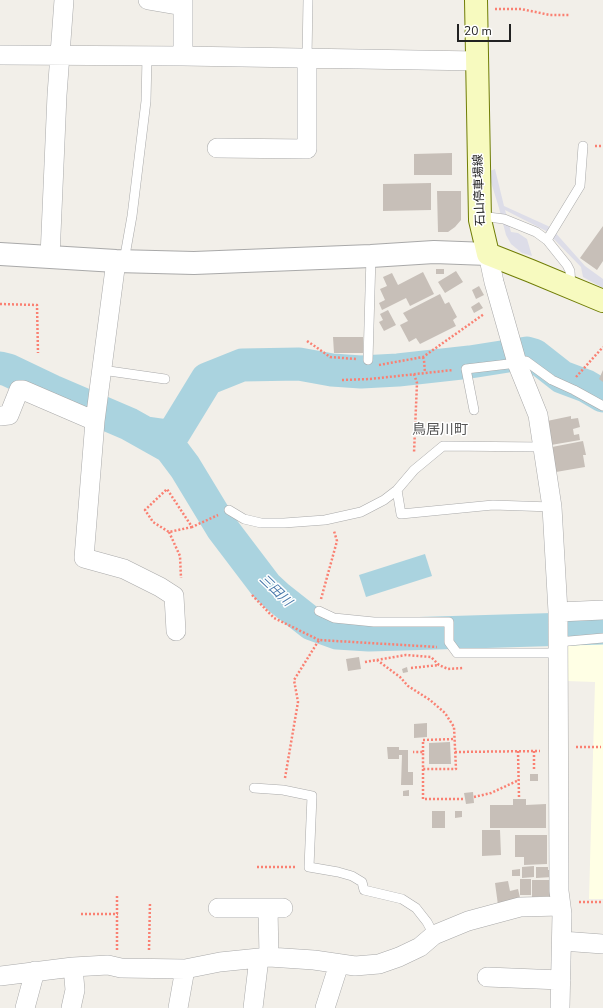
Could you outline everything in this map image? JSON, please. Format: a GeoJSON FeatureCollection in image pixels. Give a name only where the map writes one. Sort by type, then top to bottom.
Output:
{"type":"FeatureCollection","features":[{"type":"Feature","properties":{"kind":"main road","name":"石山停車場線"},"geometry":{"type":"LineString","coordinates":[[476,4],[480,216],[488,254]]}},
{"type":"Feature","properties":{"kind":"main road"},"geometry":{"type":"LineString","coordinates":[[488,254],[603,302]]}},
{"type":"Feature","properties":{"kind":"street"},"geometry":{"type":"LineString","coordinates":[[50,257],[57,96],[64,0]]}},
{"type":"Feature","properties":{"kind":"street"},"geometry":{"type":"LineString","coordinates":[[148,0],[183,3],[183,56]]}},
{"type":"Feature","properties":{"kind":"street"},"geometry":{"type":"LineString","coordinates":[[0,55],[146,57],[183,56],[477,62]]}},
{"type":"Feature","properties":{"kind":"street"},"geometry":{"type":"LineString","coordinates":[[217,148],[307,149],[307,58]]}},
{"type":"Feature","properties":{"kind":"street"},"geometry":{"type":"LineString","coordinates":[[0,254],[120,261],[194,263],[434,252],[488,254],[515,357],[538,415],[552,507],[558,616],[559,883],[562,940],[560,1008]]}},
{"type":"Feature","properties":{"kind":"street"},"geometry":{"type":"LineString","coordinates":[[120,261],[96,413],[84,558],[124,569],[160,587],[174,596],[176,631]]}},
{"type":"Feature","properties":{"kind":"street"},"geometry":{"type":"LineString","coordinates":[[0,416],[9,414],[19,390],[96,413]]}},
{"type":"Feature","properties":{"kind":"street"},"geometry":{"type":"LineString","coordinates":[[558,616],[603,610]]}},
{"type":"Feature","properties":{"kind":"street"},"geometry":{"type":"LineString","coordinates":[[0,976],[73,967],[108,965],[120,968],[148,970],[185,969],[220,962],[264,957],[355,966],[379,964],[399,957],[420,946],[434,935],[468,921],[520,907],[561,904]]}},
{"type":"Feature","properties":{"kind":"street"},"geometry":{"type":"LineString","coordinates":[[218,908],[275,908],[253,1008]]}},
{"type":"Feature","properties":{"kind":"street"},"geometry":{"type":"LineString","coordinates":[[562,940],[603,944]]}},
{"type":"Feature","properties":{"kind":"street"},"geometry":{"type":"LineString","coordinates":[[325,1008],[339,964]]}},
{"type":"Feature","properties":{"kind":"street"},"geometry":{"type":"LineString","coordinates":[[71,1008],[76,990],[73,967]]}},
{"type":"Feature","properties":{"kind":"street"},"geometry":{"type":"LineString","coordinates":[[178,1008],[185,969]]}},
{"type":"Feature","properties":{"kind":"street"},"geometry":{"type":"LineString","coordinates":[[25,1008],[35,971]]}},
{"type":"Feature","properties":{"kind":"street"},"geometry":{"type":"LineString","coordinates":[[487,977],[561,980]]}},
{"type":"Feature","properties":{"kind":"lane"},"geometry":{"type":"LineString","coordinates":[[307,58],[308,0]]}},
{"type":"Feature","properties":{"kind":"lane"},"geometry":{"type":"LineString","coordinates":[[120,261],[132,216],[146,101],[146,57]]}},
{"type":"Feature","properties":{"kind":"lane"},"geometry":{"type":"LineString","coordinates":[[547,240],[580,186],[583,146]]}},
{"type":"Feature","properties":{"kind":"lane"},"geometry":{"type":"LineString","coordinates":[[480,216],[504,219],[536,232],[547,240],[567,265],[570,271],[572,288]]}},
{"type":"Feature","properties":{"kind":"lane"},"geometry":{"type":"LineString","coordinates":[[368,360],[371,256]]}},
{"type":"Feature","properties":{"kind":"lane"},"geometry":{"type":"LineString","coordinates":[[474,410],[466,368],[515,357],[526,361],[560,384],[603,406]]}},
{"type":"Feature","properties":{"kind":"lane"},"geometry":{"type":"LineString","coordinates":[[102,370],[165,379]]}},
{"type":"Feature","properties":{"kind":"lane"},"geometry":{"type":"LineString","coordinates":[[229,510],[244,520],[261,523],[284,523],[330,519],[361,512],[384,500],[397,490],[414,470],[443,446],[543,447]]}},
{"type":"Feature","properties":{"kind":"lane"},"geometry":{"type":"LineString","coordinates":[[397,490],[401,514],[493,505],[552,507]]}},
{"type":"Feature","properties":{"kind":"lane"},"geometry":{"type":"LineString","coordinates":[[319,611],[334,618],[374,622],[449,622],[449,642],[457,653],[558,645],[603,638]]}},
{"type":"Feature","properties":{"kind":"lane"},"geometry":{"type":"LineString","coordinates":[[254,788],[283,790],[312,796],[309,867],[352,876],[362,882],[364,890],[402,899],[416,908],[428,922],[434,935]]}},
{"type":"Feature","properties":{"kind":"path"},"geometry":{"type":"LineString","coordinates":[[476,4],[521,9],[550,15],[570,16]]}},
{"type":"Feature","properties":{"kind":"path"},"geometry":{"type":"LineString","coordinates":[[0,304],[37,305],[38,353]]}},
{"type":"Feature","properties":{"kind":"path"},"geometry":{"type":"LineString","coordinates":[[307,342],[330,357],[368,360],[376,365],[424,359],[491,310],[501,306]]}},
{"type":"Feature","properties":{"kind":"path"},"geometry":{"type":"LineString","coordinates":[[578,375],[603,347]]}},
{"type":"Feature","properties":{"kind":"path"},"geometry":{"type":"LineString","coordinates":[[424,359],[425,371]]}},
{"type":"Feature","properties":{"kind":"path"},"geometry":{"type":"LineString","coordinates":[[342,380],[370,379],[414,374],[425,371],[466,368]]}},
{"type":"Feature","properties":{"kind":"path"},"geometry":{"type":"LineString","coordinates":[[414,374],[417,383],[414,470]]}},
{"type":"Feature","properties":{"kind":"path"},"geometry":{"type":"LineString","coordinates":[[168,592],[181,578],[180,556],[168,532],[153,522],[145,510],[167,489],[192,527]]}},
{"type":"Feature","properties":{"kind":"path"},"geometry":{"type":"LineString","coordinates":[[319,611],[337,541],[330,519]]}},
{"type":"Feature","properties":{"kind":"path"},"geometry":{"type":"LineString","coordinates":[[168,532],[192,527],[208,520]]}},
{"type":"Feature","properties":{"kind":"path"},"geometry":{"type":"LineString","coordinates":[[252,595],[274,618],[319,640],[454,648]]}},
{"type":"Feature","properties":{"kind":"path"},"geometry":{"type":"LineString","coordinates":[[283,790],[298,702],[294,680],[319,640]]}},
{"type":"Feature","properties":{"kind":"path"},"geometry":{"type":"LineString","coordinates":[[365,662],[377,660],[388,667],[408,686],[430,700],[445,713],[454,727],[456,769],[423,769]]}},
{"type":"Feature","properties":{"kind":"path"},"geometry":{"type":"LineString","coordinates":[[411,668],[439,665]]}},
{"type":"Feature","properties":{"kind":"path"},"geometry":{"type":"LineString","coordinates":[[455,739],[423,740],[422,799],[465,799]]}},
{"type":"Feature","properties":{"kind":"path"},"geometry":{"type":"LineString","coordinates":[[572,747],[602,747]]}},
{"type":"Feature","properties":{"kind":"path"},"geometry":{"type":"LineString","coordinates":[[518,751],[519,797]]}},
{"type":"Feature","properties":{"kind":"path"},"geometry":{"type":"LineString","coordinates":[[534,751],[534,772]]}},
{"type":"Feature","properties":{"kind":"path"},"geometry":{"type":"LineString","coordinates":[[455,752],[545,751]]}},
{"type":"Feature","properties":{"kind":"path"},"geometry":{"type":"LineString","coordinates":[[413,752],[423,752]]}},
{"type":"Feature","properties":{"kind":"path"},"geometry":{"type":"LineString","coordinates":[[474,797],[491,793],[519,780]]}},
{"type":"Feature","properties":{"kind":"path"},"geometry":{"type":"LineString","coordinates":[[257,866],[309,867]]}},
{"type":"Feature","properties":{"kind":"path"},"geometry":{"type":"LineString","coordinates":[[115,967],[118,946],[117,894]]}},
{"type":"Feature","properties":{"kind":"path"},"geometry":{"type":"LineString","coordinates":[[148,970],[150,902]]}},
{"type":"Feature","properties":{"kind":"path"},"geometry":{"type":"LineString","coordinates":[[561,904],[603,902]]}},
{"type":"Feature","properties":{"kind":"path"},"geometry":{"type":"LineString","coordinates":[[81,914],[118,914]]}},
{"type":"Feature","properties":{"kind":"shaded area"},"geometry":{"type":"Polygon","coordinates":[[[495,169],[504,206],[548,226],[553,230],[585,266],[603,279],[603,288],[583,277],[581,267],[546,231],[505,210],[511,232],[518,233],[527,239],[532,256],[522,253],[511,244],[506,235],[490,179],[490,171],[495,169]]]}},
{"type":"Feature","properties":{"kind":"shaded area"},"geometry":{"type":"Polygon","coordinates":[[[603,641],[603,899],[589,899],[595,682],[566,681],[566,644],[603,641]]]}},
{"type":"Feature","properties":{"kind":"water"},"geometry":{"type":"Polygon","coordinates":[[[425,554],[432,576],[366,597],[359,575],[425,554]]]}},
{"type":"Feature","properties":{"kind":"building"},"geometry":{"type":"Polygon","coordinates":[[[452,153],[452,175],[414,175],[414,154],[452,153]]]}},
{"type":"Feature","properties":{"kind":"building"},"geometry":{"type":"Polygon","coordinates":[[[431,183],[431,210],[383,211],[383,184],[431,183]]]}},
{"type":"Feature","properties":{"kind":"building"},"geometry":{"type":"Polygon","coordinates":[[[437,191],[461,191],[461,220],[448,232],[438,232],[437,191]]]}},
{"type":"Feature","properties":{"kind":"building"},"geometry":{"type":"Polygon","coordinates":[[[603,226],[603,261],[597,270],[580,258],[603,226]]]}},
{"type":"Feature","properties":{"kind":"building"},"geometry":{"type":"Polygon","coordinates":[[[436,269],[444,269],[444,274],[436,274],[436,269]]]}},
{"type":"Feature","properties":{"kind":"building"},"geometry":{"type":"Polygon","coordinates":[[[456,271],[463,282],[445,293],[438,282],[456,271]]]}},
{"type":"Feature","properties":{"kind":"building"},"geometry":{"type":"Polygon","coordinates":[[[423,272],[434,294],[410,306],[406,298],[382,310],[379,303],[385,300],[380,289],[387,286],[383,277],[392,273],[398,285],[423,272]]]}},
{"type":"Feature","properties":{"kind":"building"},"geometry":{"type":"Polygon","coordinates":[[[479,286],[484,295],[476,299],[472,290],[479,286]]]}},
{"type":"Feature","properties":{"kind":"building"},"geometry":{"type":"Polygon","coordinates":[[[440,294],[445,304],[449,302],[457,317],[453,320],[456,326],[420,344],[416,338],[409,342],[400,325],[408,321],[403,313],[440,294]]]}},
{"type":"Feature","properties":{"kind":"building"},"geometry":{"type":"Polygon","coordinates":[[[479,302],[483,308],[474,313],[471,307],[479,302]]]}},
{"type":"Feature","properties":{"kind":"building"},"geometry":{"type":"Polygon","coordinates":[[[388,310],[396,325],[384,331],[379,322],[383,320],[380,314],[388,310]]]}},
{"type":"Feature","properties":{"kind":"building"},"geometry":{"type":"Polygon","coordinates":[[[333,337],[363,337],[363,353],[334,353],[333,337]]]}},
{"type":"Feature","properties":{"kind":"building"},"geometry":{"type":"Polygon","coordinates":[[[603,370],[603,382],[599,379],[603,370]]]}},
{"type":"Feature","properties":{"kind":"building"},"geometry":{"type":"Polygon","coordinates":[[[571,416],[571,419],[578,418],[580,427],[573,429],[574,435],[579,434],[580,440],[551,445],[547,421],[571,416]]]}},
{"type":"Feature","properties":{"kind":"building"},"geometry":{"type":"Polygon","coordinates":[[[583,441],[586,455],[583,455],[585,467],[556,472],[552,447],[583,441]]]}},
{"type":"Feature","properties":{"kind":"building"},"geometry":{"type":"Polygon","coordinates":[[[359,657],[361,669],[348,671],[346,659],[359,657]]]}},
{"type":"Feature","properties":{"kind":"building"},"geometry":{"type":"Polygon","coordinates":[[[407,667],[408,672],[403,673],[402,669],[407,667]]]}},
{"type":"Feature","properties":{"kind":"building"},"geometry":{"type":"Polygon","coordinates":[[[427,723],[427,737],[414,738],[414,724],[427,723]]]}},
{"type":"Feature","properties":{"kind":"building"},"geometry":{"type":"Polygon","coordinates":[[[450,742],[451,764],[429,764],[429,743],[450,742]]]}},
{"type":"Feature","properties":{"kind":"building"},"geometry":{"type":"Polygon","coordinates":[[[387,747],[399,747],[399,750],[408,750],[408,772],[413,772],[413,785],[401,785],[402,755],[399,755],[399,759],[388,759],[387,747]]]}},
{"type":"Feature","properties":{"kind":"building"},"geometry":{"type":"Polygon","coordinates":[[[530,774],[538,774],[538,781],[530,781],[530,774]]]}},
{"type":"Feature","properties":{"kind":"building"},"geometry":{"type":"Polygon","coordinates":[[[409,790],[409,796],[403,796],[403,791],[409,790]]]}},
{"type":"Feature","properties":{"kind":"building"},"geometry":{"type":"Polygon","coordinates":[[[473,792],[474,803],[466,804],[464,793],[473,792]]]}},
{"type":"Feature","properties":{"kind":"building"},"geometry":{"type":"Polygon","coordinates":[[[513,799],[526,799],[526,805],[546,804],[546,828],[490,828],[490,805],[513,805],[513,799]]]}},
{"type":"Feature","properties":{"kind":"building"},"geometry":{"type":"Polygon","coordinates":[[[432,811],[445,811],[445,828],[432,828],[432,811]]]}},
{"type":"Feature","properties":{"kind":"building"},"geometry":{"type":"Polygon","coordinates":[[[455,811],[462,811],[462,817],[455,818],[455,811]]]}},
{"type":"Feature","properties":{"kind":"building"},"geometry":{"type":"Polygon","coordinates":[[[482,830],[500,830],[501,855],[482,856],[482,830]]]}},
{"type":"Feature","properties":{"kind":"building"},"geometry":{"type":"Polygon","coordinates":[[[515,835],[547,835],[547,864],[524,865],[524,857],[515,857],[515,835]]]}},
{"type":"Feature","properties":{"kind":"building"},"geometry":{"type":"Polygon","coordinates":[[[534,866],[534,877],[522,878],[522,867],[534,866]]]}},
{"type":"Feature","properties":{"kind":"building"},"geometry":{"type":"Polygon","coordinates":[[[536,867],[548,867],[548,870],[552,870],[552,877],[536,878],[536,867]]]}},
{"type":"Feature","properties":{"kind":"building"},"geometry":{"type":"Polygon","coordinates":[[[520,869],[520,876],[512,876],[512,870],[520,869]]]}},
{"type":"Feature","properties":{"kind":"building"},"geometry":{"type":"Polygon","coordinates":[[[520,879],[531,879],[531,895],[520,895],[520,879]]]}},
{"type":"Feature","properties":{"kind":"building"},"geometry":{"type":"Polygon","coordinates":[[[532,880],[553,880],[553,896],[532,897],[532,880]]]}},
{"type":"Feature","properties":{"kind":"building"},"geometry":{"type":"Polygon","coordinates":[[[508,881],[510,891],[518,889],[521,902],[498,905],[495,883],[508,881]]]}},
{"type":"Feature","properties":{"kind":"waterway"},"geometry":{"type":"LineString","coordinates":[[147,433],[168,436],[174,433],[207,379],[242,365],[299,364],[332,370],[361,372],[398,370],[470,362],[527,353],[534,355],[562,377],[586,386],[603,396]]}},
{"type":"Feature","properties":{"kind":"waterway","name":"三田川"},"geometry":{"type":"LineString","coordinates":[[0,368],[8,370],[52,391],[129,424],[170,447],[185,467],[222,528],[266,586],[312,624],[337,633],[369,635],[603,628]]}},
{"type":"Feature","properties":{"kind":"district","name":"鳥居川町"},"geometry":{"type":"Point","coordinates":[440,431]}}]}
